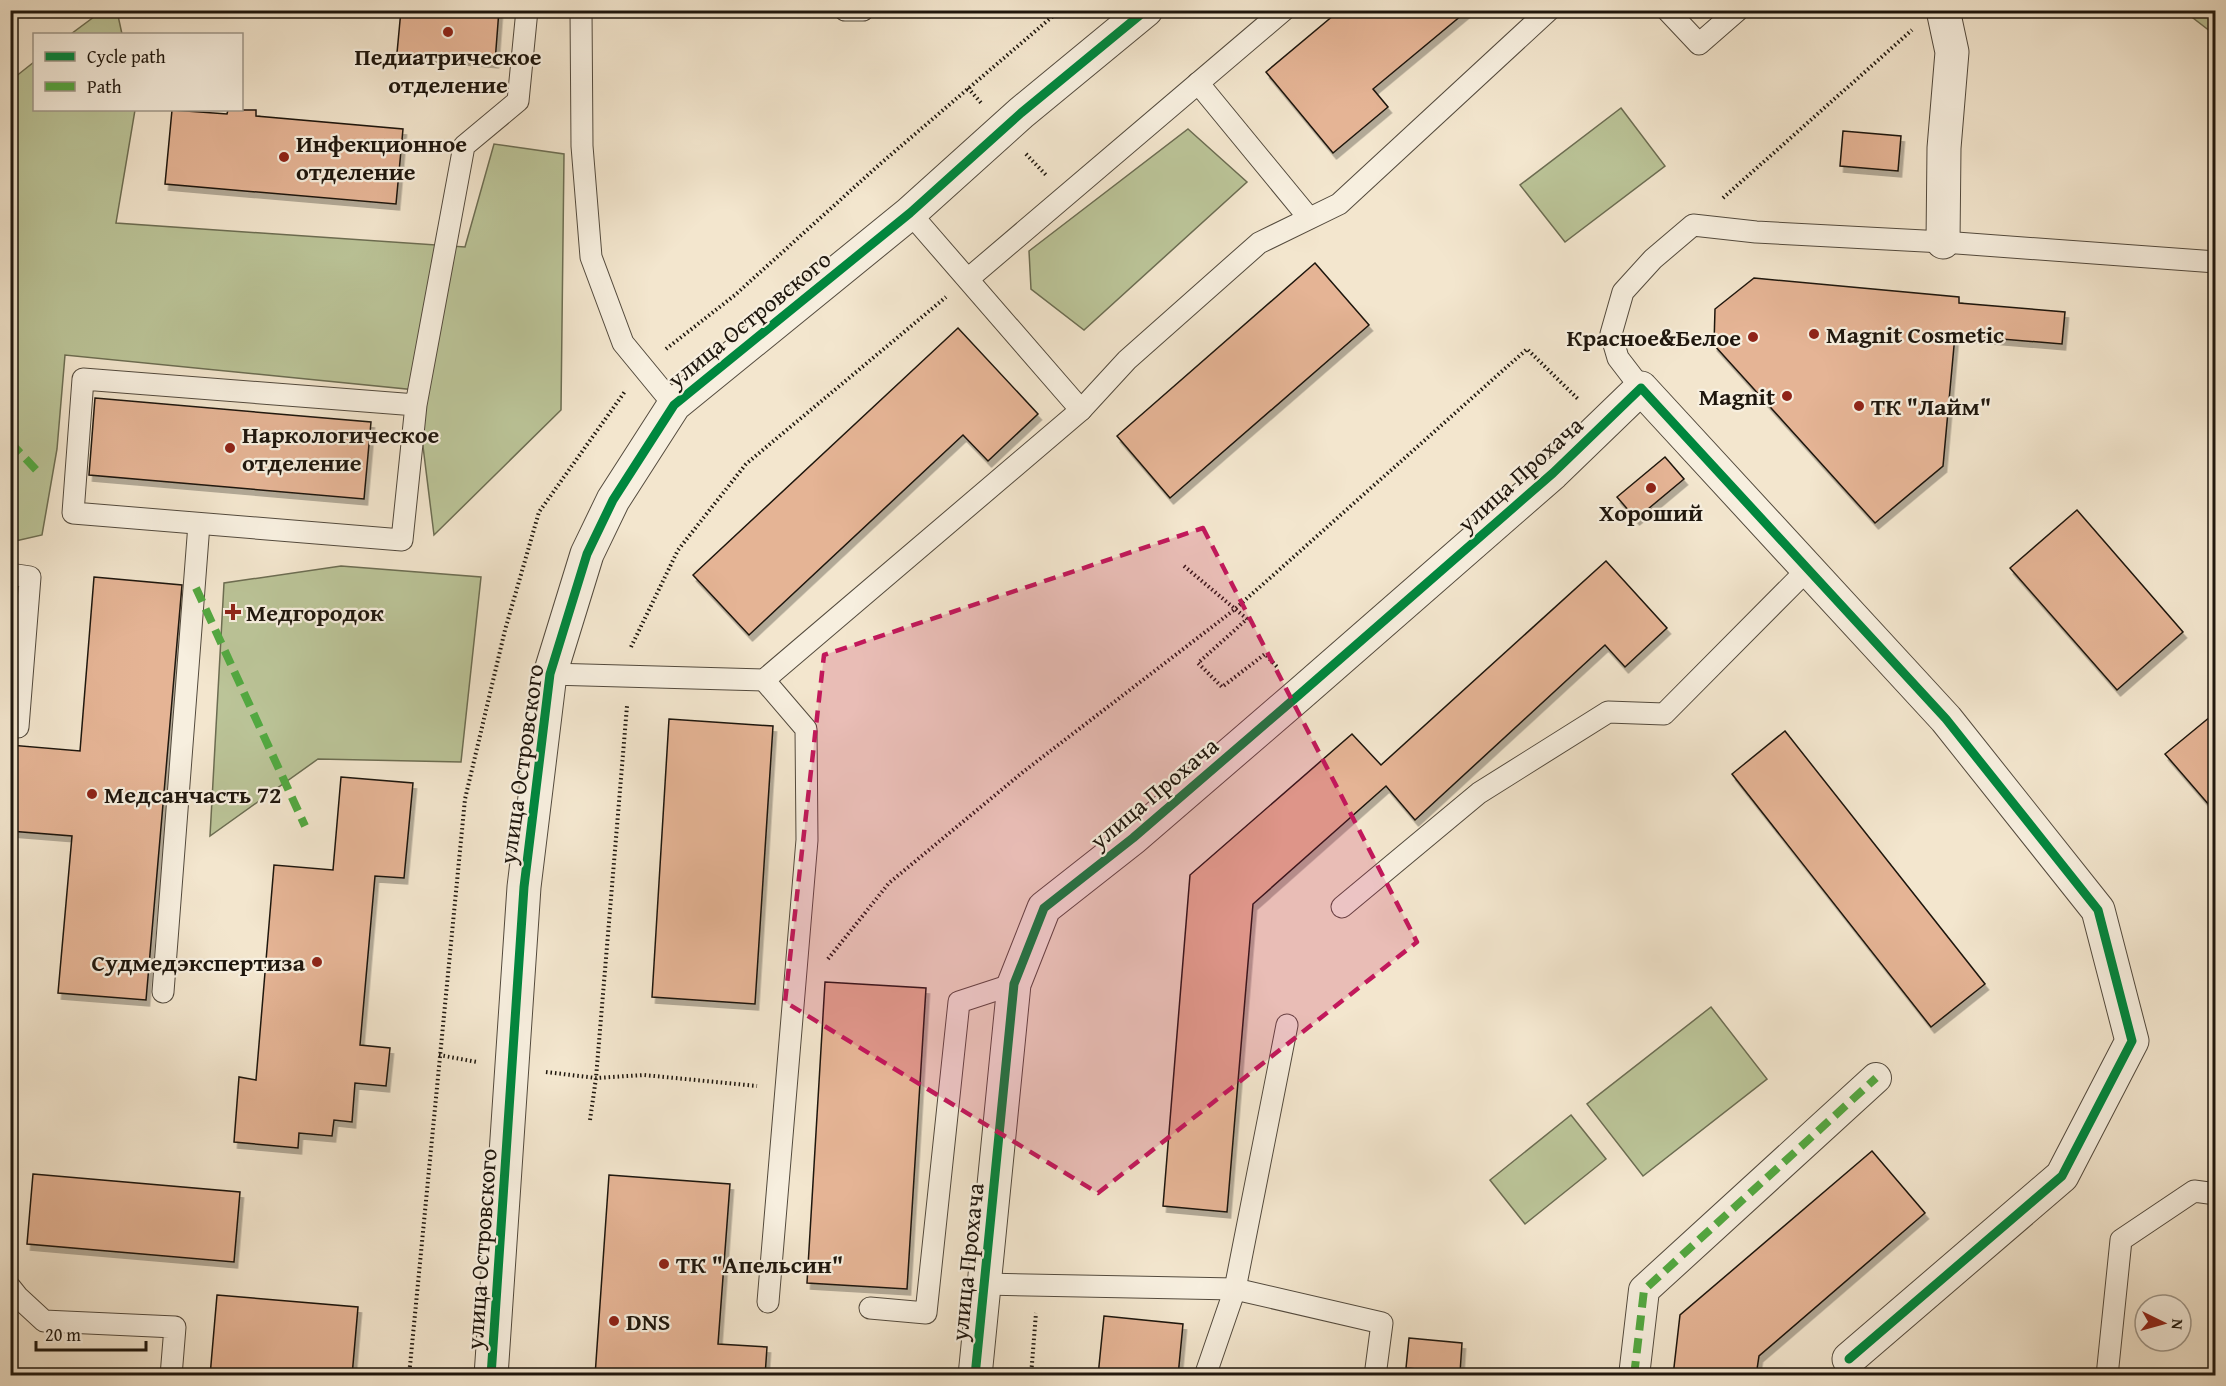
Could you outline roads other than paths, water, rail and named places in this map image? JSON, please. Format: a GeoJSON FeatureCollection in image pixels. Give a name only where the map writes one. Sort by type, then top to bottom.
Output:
{"type":"FeatureCollection","features":[{"type":"Feature","properties":{"kind":"street","name":"улица Островского"},"geometry":{"type":"LineString","coordinates":[[491,1376],[524,887],[550,674],[587,554],[613,500],[674,405],[910,213],[1021,113],[1146,10]]}},
{"type":"Feature","properties":{"kind":"street"},"geometry":{"type":"LineString","coordinates":[[1930,18],[1952,52],[1944,148],[1943,242]]}},
{"type":"Feature","properties":{"kind":"street"},"geometry":{"type":"LineString","coordinates":[[1641,388],[1946,719],[2098,910],[2132,1041],[2062,1176],[1849,1359]]}},
{"type":"Feature","properties":{"kind":"street","name":"улица Прохача"},"geometry":{"type":"LineString","coordinates":[[975,1376],[1014,984],[1044,908],[1133,838],[1544,481],[1641,388]]}},
{"type":"Feature","properties":{"kind":"street"},"geometry":{"type":"LineString","coordinates":[[1634,1376],[1644,1290],[1876,1078]]}},
{"type":"Feature","properties":{"kind":"lane"},"geometry":{"type":"LineString","coordinates":[[416,405],[83,379],[73,513],[402,540],[416,405],[464,146],[518,101],[527,10]]}},
{"type":"Feature","properties":{"kind":"lane"},"geometry":{"type":"LineString","coordinates":[[581,10],[582,146],[591,257],[623,343],[674,405]]}},
{"type":"Feature","properties":{"kind":"lane"},"geometry":{"type":"LineString","coordinates":[[845,10],[863,10]]}},
{"type":"Feature","properties":{"kind":"lane"},"geometry":{"type":"LineString","coordinates":[[968,279],[1284,10]]}},
{"type":"Feature","properties":{"kind":"lane"},"geometry":{"type":"LineString","coordinates":[[550,674],[764,680],[1081,410],[1127,360],[1259,243],[1339,204],[1549,10]]}},
{"type":"Feature","properties":{"kind":"lane"},"geometry":{"type":"LineString","coordinates":[[1667,10],[1699,44],[1738,10]]}},
{"type":"Feature","properties":{"kind":"lane"},"geometry":{"type":"LineString","coordinates":[[1198,83],[1309,218]]}},
{"type":"Feature","properties":{"kind":"lane"},"geometry":{"type":"LineString","coordinates":[[910,213],[1081,410]]}},
{"type":"Feature","properties":{"kind":"lane"},"geometry":{"type":"LineString","coordinates":[[1641,388],[1618,358],[1611,334],[1623,292],[1653,259],[1693,225],[1756,232],[1943,242],[2216,262]]}},
{"type":"Feature","properties":{"kind":"lane"},"geometry":{"type":"LineString","coordinates":[[163,992],[200,524]]}},
{"type":"Feature","properties":{"kind":"lane"},"geometry":{"type":"LineString","coordinates":[[1342,907],[1479,793],[1608,712],[1664,714],[1808,569]]}},
{"type":"Feature","properties":{"kind":"lane"},"geometry":{"type":"LineString","coordinates":[[10,574],[30,577],[18,727]]}},
{"type":"Feature","properties":{"kind":"lane"},"geometry":{"type":"LineString","coordinates":[[764,680],[806,729],[807,840],[768,1302]]}},
{"type":"Feature","properties":{"kind":"lane"},"geometry":{"type":"LineString","coordinates":[[870,1308],[926,1313],[959,1002],[1014,984]]}},
{"type":"Feature","properties":{"kind":"lane"},"geometry":{"type":"LineString","coordinates":[[1205,1376],[1235,1289],[1287,1025]]}},
{"type":"Feature","properties":{"kind":"lane"},"geometry":{"type":"LineString","coordinates":[[2108,1376],[2121,1240],[2194,1191],[2216,1194]]}},
{"type":"Feature","properties":{"kind":"lane"},"geometry":{"type":"LineString","coordinates":[[984,1284],[1235,1289],[1382,1323],[1375,1376]]}},
{"type":"Feature","properties":{"kind":"lane"},"geometry":{"type":"LineString","coordinates":[[10,1287],[44,1321],[175,1327],[171,1376]]}},
{"type":"Feature","properties":{"kind":"place","name":"Педиатрическое отделение"},"geometry":{"type":"Point","coordinates":[448,32]}},
{"type":"Feature","properties":{"kind":"place","name":"Инфекционное отделение"},"geometry":{"type":"Point","coordinates":[284,157]}},
{"type":"Feature","properties":{"kind":"place","name":"Magnit Cosmetic"},"geometry":{"type":"Point","coordinates":[1814,334]}},
{"type":"Feature","properties":{"kind":"place","name":"Красное&Белое"},"geometry":{"type":"Point","coordinates":[1753,337]}},
{"type":"Feature","properties":{"kind":"place","name":"Magnit"},"geometry":{"type":"Point","coordinates":[1787,396]}},
{"type":"Feature","properties":{"kind":"place","name":"ТК \"Лайм\""},"geometry":{"type":"Point","coordinates":[1859,406]}},
{"type":"Feature","properties":{"kind":"place","name":"Наркологическое отделение"},"geometry":{"type":"Point","coordinates":[230,448]}},
{"type":"Feature","properties":{"kind":"place","name":"Хороший"},"geometry":{"type":"Point","coordinates":[1651,488]}},
{"type":"Feature","properties":{"kind":"place","name":"Медгородок"},"geometry":{"type":"Point","coordinates":[233,612]}},
{"type":"Feature","properties":{"kind":"place","name":"Медсанчасть 72"},"geometry":{"type":"Point","coordinates":[92,794]}},
{"type":"Feature","properties":{"kind":"place","name":"Судмедэкспертиза"},"geometry":{"type":"Point","coordinates":[317,962]}},
{"type":"Feature","properties":{"kind":"place","name":"ТК \"Апельсин\""},"geometry":{"type":"Point","coordinates":[664,1264]}},
{"type":"Feature","properties":{"kind":"place","name":"DNS"},"geometry":{"type":"Point","coordinates":[614,1321]}}]}
